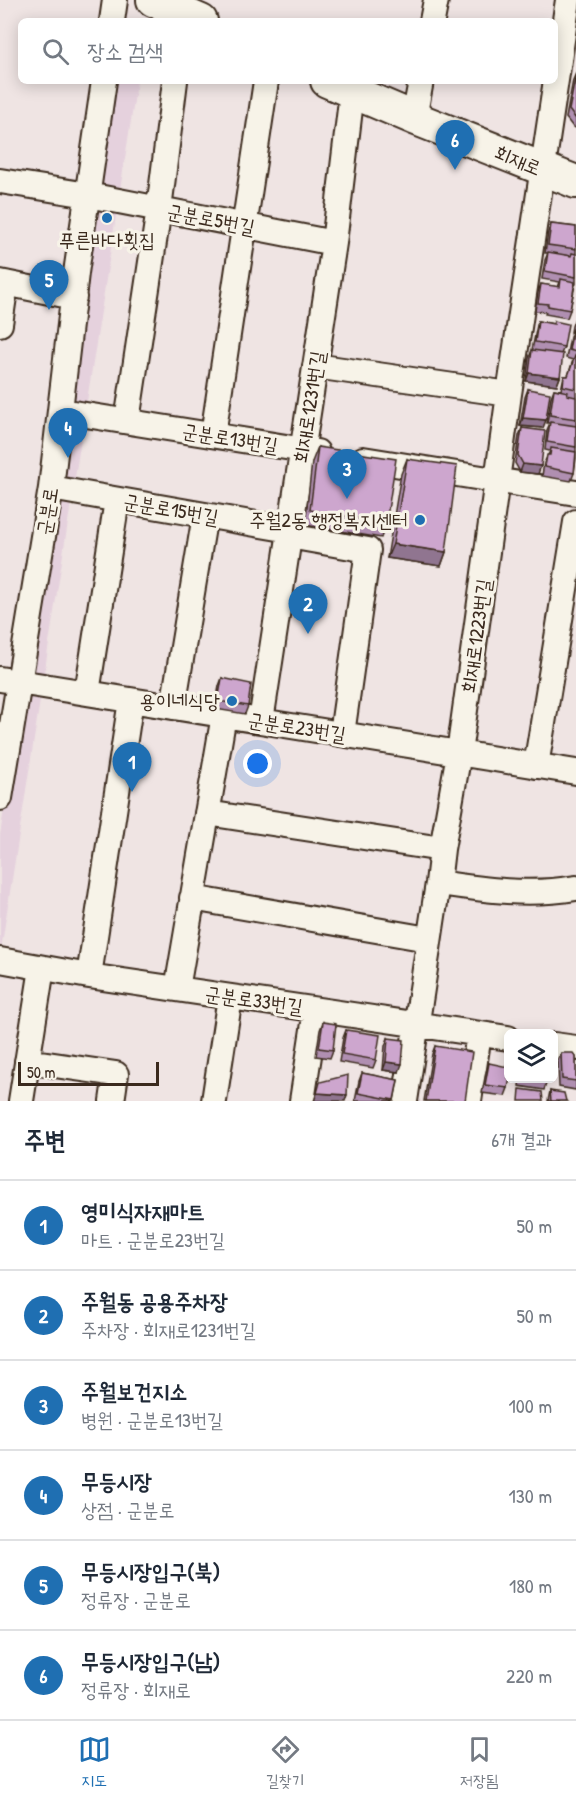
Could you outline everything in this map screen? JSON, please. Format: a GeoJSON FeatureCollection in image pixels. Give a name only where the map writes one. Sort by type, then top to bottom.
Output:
{"type":"FeatureCollection","features":[{"type":"Feature","properties":{"kind":"main road"},"geometry":{"type":"LineString","coordinates":[[153,0],[190,18]]}},
{"type":"Feature","properties":{"kind":"main road","name":"회재로"},"geometry":{"type":"LineString","coordinates":[[340,87],[576,182]]}},
{"type":"Feature","properties":{"kind":"street"},"geometry":{"type":"LineString","coordinates":[[112,18],[115,0]]}},
{"type":"Feature","properties":{"kind":"street"},"geometry":{"type":"LineString","coordinates":[[433,18],[436,0]]}},
{"type":"Feature","properties":{"kind":"street","name":"회재로1223번길"},"geometry":{"type":"LineString","coordinates":[[558,68],[568,0]]}},
{"type":"Feature","properties":{"kind":"street","name":"군분로"},"geometry":{"type":"LineString","coordinates":[[0,798],[9,680],[51,488],[74,297],[104,84]]}},
{"type":"Feature","properties":{"kind":"street"},"geometry":{"type":"LineString","coordinates":[[127,421],[159,209],[175,84]]}},
{"type":"Feature","properties":{"kind":"street"},"geometry":{"type":"LineString","coordinates":[[213,435],[266,84]]}},
{"type":"Feature","properties":{"kind":"street"},"geometry":{"type":"LineString","coordinates":[[414,118],[420,84]]}},
{"type":"Feature","properties":{"kind":"street","name":"회재로1223번길"},"geometry":{"type":"LineString","coordinates":[[405,1101],[442,849],[459,753],[509,394],[556,84]]}},
{"type":"Feature","properties":{"kind":"street","name":"회재로1231번길"},"geometry":{"type":"LineString","coordinates":[[261,721],[334,243],[340,87]]}},
{"type":"Feature","properties":{"kind":"street","name":"군분로5번길"},"geometry":{"type":"LineString","coordinates":[[0,181],[88,195],[334,243]]}},
{"type":"Feature","properties":{"kind":"street"},"geometry":{"type":"LineString","coordinates":[[0,324],[3,282],[74,297]]}},
{"type":"Feature","properties":{"kind":"street"},"geometry":{"type":"LineString","coordinates":[[315,366],[509,394]]}},
{"type":"Feature","properties":{"kind":"street","name":"군분로13번길"},"geometry":{"type":"LineString","coordinates":[[61,411],[576,493]]}},
{"type":"Feature","properties":{"kind":"street","name":"군분로15번길"},"geometry":{"type":"LineString","coordinates":[[51,488],[205,515],[368,550],[342,734]]}},
{"type":"Feature","properties":{"kind":"street"},"geometry":{"type":"LineString","coordinates":[[87,693],[117,500]]}},
{"type":"Feature","properties":{"kind":"street"},"geometry":{"type":"LineString","coordinates":[[173,707],[205,515]]}},
{"type":"Feature","properties":{"kind":"street"},"geometry":{"type":"LineString","coordinates":[[536,766],[576,522]]}},
{"type":"Feature","properties":{"kind":"street","name":"군분로23번길"},"geometry":{"type":"LineString","coordinates":[[9,680],[576,772]]}},
{"type":"Feature","properties":{"kind":"street"},"geometry":{"type":"LineString","coordinates":[[89,976],[131,700]]}},
{"type":"Feature","properties":{"kind":"street"},"geometry":{"type":"LineString","coordinates":[[177,989],[224,715]]}},
{"type":"Feature","properties":{"kind":"street"},"geometry":{"type":"LineString","coordinates":[[207,813],[442,849]]}},
{"type":"Feature","properties":{"kind":"street"},"geometry":{"type":"LineString","coordinates":[[438,883],[493,891],[548,893],[576,888]]}},
{"type":"Feature","properties":{"kind":"street"},"geometry":{"type":"LineString","coordinates":[[192,898],[429,939]]}},
{"type":"Feature","properties":{"kind":"street","name":"군분로33번길"},"geometry":{"type":"LineString","coordinates":[[0,960],[89,976],[504,1037]]}},
{"type":"Feature","properties":{"kind":"street"},"geometry":{"type":"LineString","coordinates":[[21,1101],[42,968]]}},
{"type":"Feature","properties":{"kind":"street"},"geometry":{"type":"LineString","coordinates":[[214,1101],[230,997]]}},
{"type":"Feature","properties":{"kind":"street"},"geometry":{"type":"LineString","coordinates":[[302,1101],[316,1010]]}},
{"type":"Feature","properties":{"kind":"street"},"geometry":{"type":"LineString","coordinates":[[469,1101],[479,1034]]}},
{"type":"Feature","properties":{"kind":"street"},"geometry":{"type":"LineString","coordinates":[[558,1046],[576,1048]]}},
{"type":"Feature","properties":{"kind":"street"},"geometry":{"type":"LineString","coordinates":[[27,1061],[116,1074],[112,1101]]}},
{"type":"Feature","properties":{"kind":"shaded area"},"geometry":{"type":"Polygon","coordinates":[[[116,84],[137,84],[0,956],[0,835],[116,84]]]}},
{"type":"Feature","properties":{"kind":"building"},"geometry":{"type":"Polygon","coordinates":[[[576,74],[576,119],[569,110],[576,74]]]}},
{"type":"Feature","properties":{"kind":"building"},"geometry":{"type":"Polygon","coordinates":[[[551,224],[576,227],[576,249],[548,245],[551,224]]]}},
{"type":"Feature","properties":{"kind":"building"},"geometry":{"type":"Polygon","coordinates":[[[548,252],[571,256],[572,253],[576,254],[576,277],[545,271],[548,252]]]}},
{"type":"Feature","properties":{"kind":"building"},"geometry":{"type":"Polygon","coordinates":[[[561,279],[575,282],[570,310],[538,303],[541,284],[560,287],[561,279]]]}},
{"type":"Feature","properties":{"kind":"building"},"geometry":{"type":"Polygon","coordinates":[[[576,318],[576,352],[569,350],[576,318]]]}},
{"type":"Feature","properties":{"kind":"building"},"geometry":{"type":"Polygon","coordinates":[[[538,321],[568,324],[564,347],[535,342],[538,321]]]}},
{"type":"Feature","properties":{"kind":"building"},"geometry":{"type":"Polygon","coordinates":[[[532,350],[563,354],[560,377],[529,373],[532,350]]]}},
{"type":"Feature","properties":{"kind":"building"},"geometry":{"type":"Polygon","coordinates":[[[575,356],[576,389],[563,386],[564,376],[568,376],[575,356]]]}},
{"type":"Feature","properties":{"kind":"building"},"geometry":{"type":"Polygon","coordinates":[[[528,389],[550,393],[546,420],[523,418],[528,389]]]}},
{"type":"Feature","properties":{"kind":"building"},"geometry":{"type":"Polygon","coordinates":[[[554,389],[568,392],[567,395],[576,397],[576,419],[550,415],[554,389]]]}},
{"type":"Feature","properties":{"kind":"building"},"geometry":{"type":"Polygon","coordinates":[[[550,422],[576,426],[576,447],[547,442],[550,422]]]}},
{"type":"Feature","properties":{"kind":"building"},"geometry":{"type":"Polygon","coordinates":[[[522,428],[545,431],[541,466],[523,464],[518,455],[522,428]]]}},
{"type":"Feature","properties":{"kind":"building"},"geometry":{"type":"Polygon","coordinates":[[[318,447],[396,459],[386,523],[310,510],[318,447]]]}},
{"type":"Feature","properties":{"kind":"building"},"geometry":{"type":"Polygon","coordinates":[[[551,448],[576,452],[574,473],[545,467],[551,448]]]}},
{"type":"Feature","properties":{"kind":"building","name":"주월2동 행정복지센터"},"geometry":{"type":"Polygon","coordinates":[[[407,459],[457,466],[446,552],[393,544],[407,459]]]}},
{"type":"Feature","properties":{"kind":"building"},"geometry":{"type":"Polygon","coordinates":[[[222,678],[251,684],[248,706],[218,701],[222,678]]]}},
{"type":"Feature","properties":{"kind":"building"},"geometry":{"type":"Polygon","coordinates":[[[323,1022],[336,1024],[333,1050],[319,1048],[323,1022]]]}},
{"type":"Feature","properties":{"kind":"building"},"geometry":{"type":"Polygon","coordinates":[[[346,1030],[380,1035],[376,1060],[342,1054],[346,1030]]]}},
{"type":"Feature","properties":{"kind":"building"},"geometry":{"type":"Polygon","coordinates":[[[388,1038],[404,1040],[402,1064],[386,1062],[388,1038]]]}},
{"type":"Feature","properties":{"kind":"building"},"geometry":{"type":"Polygon","coordinates":[[[435,1046],[472,1052],[465,1101],[426,1101],[435,1046]]]}},
{"type":"Feature","properties":{"kind":"building"},"geometry":{"type":"Polygon","coordinates":[[[561,1053],[573,1053],[576,1057],[576,1081],[562,1079],[561,1053]]]}},
{"type":"Feature","properties":{"kind":"building"},"geometry":{"type":"Polygon","coordinates":[[[489,1063],[504,1066],[504,1083],[509,1083],[508,1088],[485,1085],[489,1063]]]}},
{"type":"Feature","properties":{"kind":"building"},"geometry":{"type":"Polygon","coordinates":[[[362,1073],[398,1080],[394,1100],[358,1093],[362,1073]]]}},
{"type":"Feature","properties":{"kind":"building"},"geometry":{"type":"Polygon","coordinates":[[[348,1075],[347,1095],[317,1093],[320,1082],[348,1075]]]}},
{"type":"Feature","properties":{"kind":"building"},"geometry":{"type":"Polygon","coordinates":[[[520,1089],[542,1092],[543,1101],[519,1101],[520,1089]]]}},
{"type":"Feature","properties":{"kind":"building"},"geometry":{"type":"Polygon","coordinates":[[[550,1091],[564,1093],[566,1101],[551,1101],[550,1091]]]}},
{"type":"Feature","properties":{"kind":"place","name":"무등시장입구(남)"},"geometry":{"type":"Point","coordinates":[455,170]}},
{"type":"Feature","properties":{"kind":"place","name":"푸른바다횟집"},"geometry":{"type":"Point","coordinates":[107,218]}},
{"type":"Feature","properties":{"kind":"place","name":"무등시장입구(북)"},"geometry":{"type":"Point","coordinates":[49,310]}},
{"type":"Feature","properties":{"kind":"place","name":"무등시장"},"geometry":{"type":"Point","coordinates":[68,458]}},
{"type":"Feature","properties":{"kind":"place","name":"주월보건지소"},"geometry":{"type":"Point","coordinates":[347,499]}},
{"type":"Feature","properties":{"kind":"place","name":"주월2동 행정복지센터"},"geometry":{"type":"Point","coordinates":[420,520]}},
{"type":"Feature","properties":{"kind":"place","name":"주월동 공용주차장"},"geometry":{"type":"Point","coordinates":[308,634]}},
{"type":"Feature","properties":{"kind":"place","name":"용이네식당"},"geometry":{"type":"Point","coordinates":[232,701]}},
{"type":"Feature","properties":{"kind":"place","name":"영미식자재마트"},"geometry":{"type":"Point","coordinates":[132,792]}}]}
